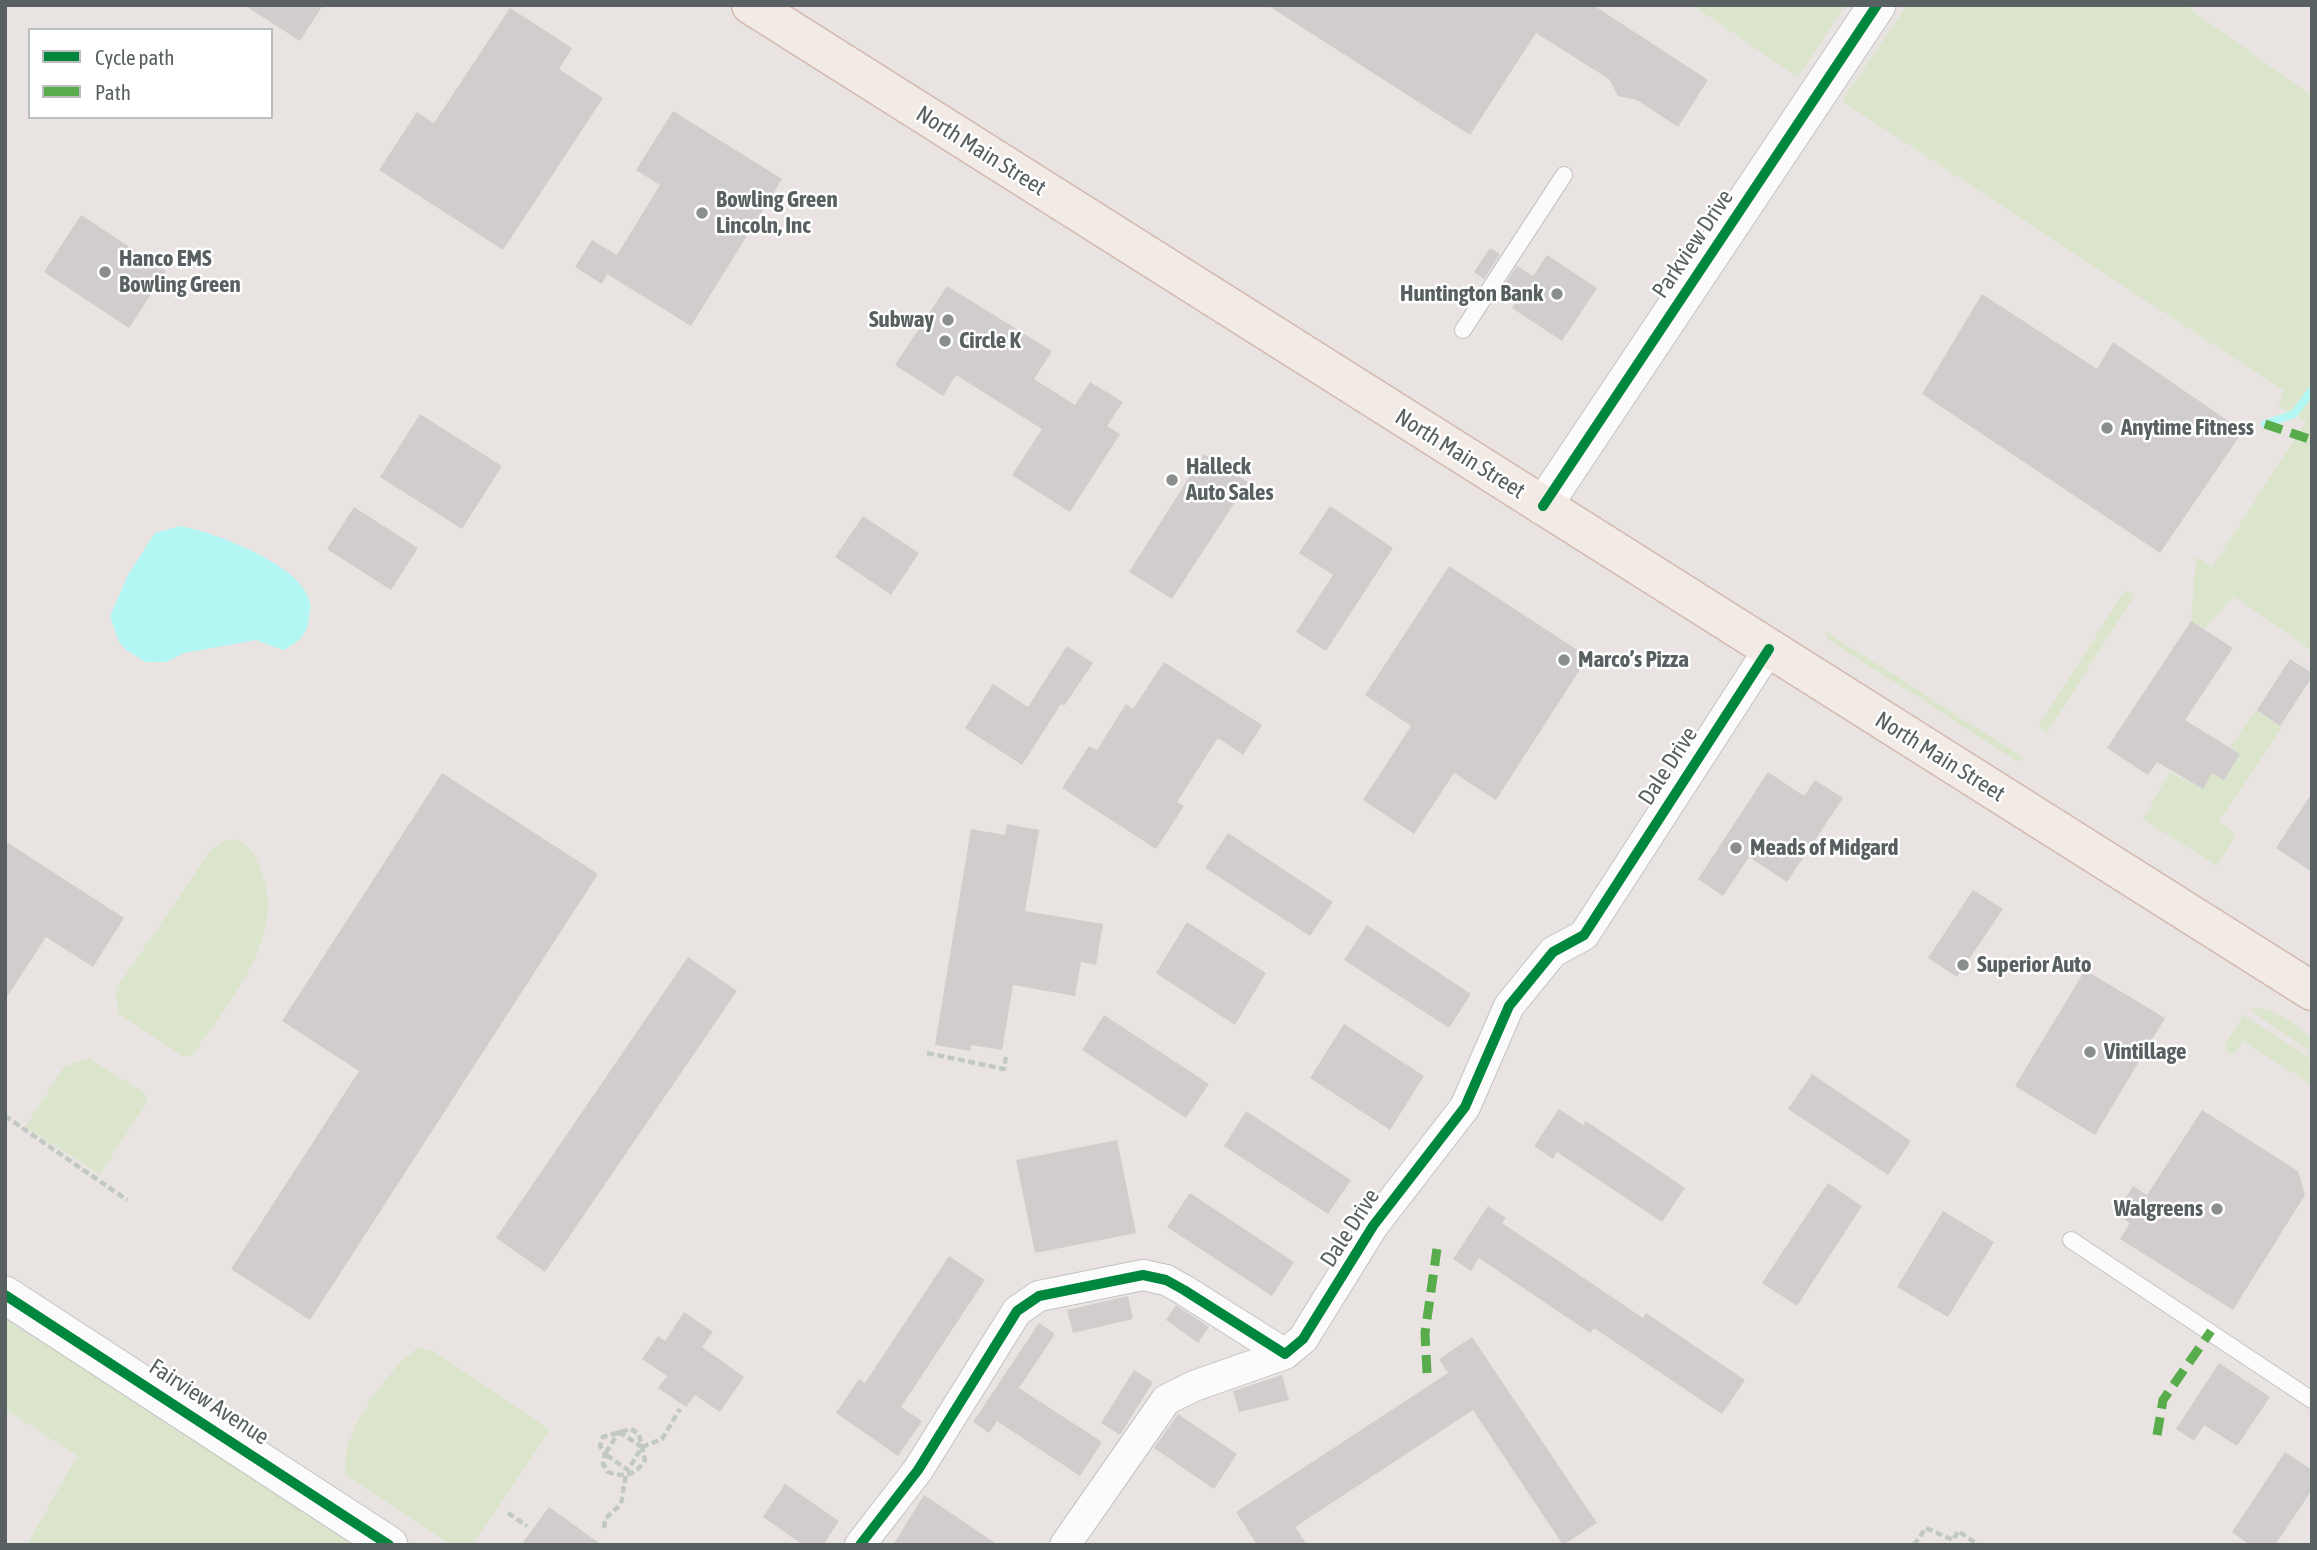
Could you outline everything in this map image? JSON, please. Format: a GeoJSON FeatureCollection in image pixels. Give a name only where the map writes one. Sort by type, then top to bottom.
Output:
{"type":"FeatureCollection","features":[{"type":"Feature","properties":{"kind":"main road","name":"North Main Street"},"geometry":{"type":"LineString","coordinates":[[751,5],[2312,991]]}},
{"type":"Feature","properties":{"kind":"street","name":"Parkview Drive"},"geometry":{"type":"LineString","coordinates":[[1543,506],[1877,5]]}},
{"type":"Feature","properties":{"kind":"street","name":"Dale Drive"},"geometry":{"type":"LineString","coordinates":[[1065,1545],[1166,1399],[1285,1353],[1303,1339],[1373,1226],[1465,1107],[1509,1006],[1553,952],[1584,934],[1769,649]]}},
{"type":"Feature","properties":{"kind":"street"},"geometry":{"type":"LineString","coordinates":[[860,1545],[918,1470],[1017,1311],[1039,1296],[1143,1275],[1166,1280],[1285,1353]]}},
{"type":"Feature","properties":{"kind":"street","name":"Fairview Avenue"},"geometry":{"type":"LineString","coordinates":[[5,1295],[389,1545]]}},
{"type":"Feature","properties":{"kind":"lane"},"geometry":{"type":"LineString","coordinates":[[1463,330],[1564,175]]}},
{"type":"Feature","properties":{"kind":"lane"},"geometry":{"type":"LineString","coordinates":[[2071,1240],[2312,1400]]}},
{"type":"Feature","properties":{"kind":"path"},"geometry":{"type":"LineString","coordinates":[[927,1053],[1004,1069],[1006,1056]]}},
{"type":"Feature","properties":{"kind":"path"},"geometry":{"type":"LineString","coordinates":[[5,1116],[127,1200]]}},
{"type":"Feature","properties":{"kind":"path"},"geometry":{"type":"LineString","coordinates":[[604,1528],[605,1519],[621,1504],[627,1472],[642,1447],[662,1439],[680,1409]]}},
{"type":"Feature","properties":{"kind":"path"},"geometry":{"type":"LineString","coordinates":[[619,1432],[605,1454],[603,1464],[608,1472],[627,1472],[639,1470],[645,1460],[639,1434],[631,1429],[619,1432],[603,1437],[600,1446],[605,1454],[627,1472]]}},
{"type":"Feature","properties":{"kind":"path"},"geometry":{"type":"LineString","coordinates":[[619,1432],[642,1447]]}},
{"type":"Feature","properties":{"kind":"path"},"geometry":{"type":"LineString","coordinates":[[508,1513],[527,1526]]}},
{"type":"Feature","properties":{"kind":"path"},"geometry":{"type":"LineString","coordinates":[[1914,1545],[1926,1528],[1953,1540],[1958,1531],[1979,1545]]}},
{"type":"Feature","properties":{"kind":"green space"},"geometry":{"type":"Polygon","coordinates":[[[1692,5],[1845,5],[1798,77],[1692,5]]]}},
{"type":"Feature","properties":{"kind":"green space"},"geometry":{"type":"Polygon","coordinates":[[[1907,5],[2184,5],[2312,96],[2312,651],[2234,596],[2204,629],[2191,621],[2196,557],[2212,567],[2306,422],[2278,405],[2284,391],[1842,101],[1907,5]]]}},
{"type":"Feature","properties":{"kind":"green space"},"geometry":{"type":"Polygon","coordinates":[[[2125,590],[2134,596],[2047,733],[2038,727],[2125,590]]]}},
{"type":"Feature","properties":{"kind":"green space"},"geometry":{"type":"Polygon","coordinates":[[[1825,631],[2024,758],[2017,761],[1829,640],[1825,631]]]}},
{"type":"Feature","properties":{"kind":"green space"},"geometry":{"type":"Polygon","coordinates":[[[2256,710],[2282,727],[2219,821],[2236,834],[2217,866],[2143,819],[2170,772],[2203,789],[2212,773],[2225,780],[2240,754],[2230,747],[2256,710]]]}},
{"type":"Feature","properties":{"kind":"green space"},"geometry":{"type":"Polygon","coordinates":[[[235,839],[252,851],[261,870],[267,895],[267,920],[250,968],[237,991],[193,1055],[183,1056],[118,1013],[116,989],[211,850],[221,842],[235,839]]]}},
{"type":"Feature","properties":{"kind":"green space"},"geometry":{"type":"Polygon","coordinates":[[[2256,1008],[2279,1015],[2300,1029],[2312,1040],[2312,1052],[2250,1010],[2256,1008]]]}},
{"type":"Feature","properties":{"kind":"green space"},"geometry":{"type":"Polygon","coordinates":[[[2243,1015],[2312,1060],[2312,1085],[2243,1041],[2235,1053],[2229,1054],[2225,1046],[2243,1015]]]}},
{"type":"Feature","properties":{"kind":"green space"},"geometry":{"type":"Polygon","coordinates":[[[88,1058],[143,1092],[148,1101],[100,1174],[25,1127],[64,1067],[88,1058]]]}},
{"type":"Feature","properties":{"kind":"green space"},"geometry":{"type":"Polygon","coordinates":[[[5,1319],[294,1503],[353,1545],[27,1545],[77,1456],[5,1409],[5,1319]]]}},
{"type":"Feature","properties":{"kind":"green space"},"geometry":{"type":"Polygon","coordinates":[[[417,1348],[433,1351],[550,1430],[472,1545],[451,1545],[346,1475],[346,1459],[357,1423],[391,1373],[417,1348]]]}},
{"type":"Feature","properties":{"kind":"water"},"geometry":{"type":"Polygon","coordinates":[[[180,526],[214,535],[255,552],[292,576],[304,589],[310,603],[308,625],[300,638],[283,650],[256,640],[184,653],[166,662],[146,662],[126,650],[119,642],[110,616],[128,575],[155,533],[180,526]]]}},
{"type":"Feature","properties":{"kind":"building"},"geometry":{"type":"Polygon","coordinates":[[[244,5],[323,5],[300,41],[244,5]]]}},
{"type":"Feature","properties":{"kind":"building"},"geometry":{"type":"Polygon","coordinates":[[[1267,5],[1593,5],[1708,80],[1678,127],[1637,100],[1618,96],[1609,79],[1536,33],[1470,135],[1267,5]]]}},
{"type":"Feature","properties":{"kind":"building"},"geometry":{"type":"Polygon","coordinates":[[[510,8],[572,48],[559,69],[603,98],[503,250],[379,170],[417,112],[434,123],[510,8]]]}},
{"type":"Feature","properties":{"kind":"building","name":"Bowling Green Lincoln, Inc"},"geometry":{"type":"Polygon","coordinates":[[[673,111],[782,179],[691,326],[607,274],[602,284],[575,267],[592,240],[617,255],[660,185],[636,170],[673,111]]]}},
{"type":"Feature","properties":{"kind":"building","name":"Hanco EMS Bowling Green"},"geometry":{"type":"Polygon","coordinates":[[[81,215],[166,271],[129,328],[44,272],[81,215]]]}},
{"type":"Feature","properties":{"kind":"building"},"geometry":{"type":"Polygon","coordinates":[[[1490,248],[1500,254],[1484,279],[1474,272],[1490,248]]]}},
{"type":"Feature","properties":{"kind":"building","name":"Huntington Bank"},"geometry":{"type":"Polygon","coordinates":[[[1547,255],[1597,288],[1562,341],[1512,308],[1517,301],[1501,290],[1517,266],[1533,276],[1547,255]]]}},
{"type":"Feature","properties":{"kind":"building"},"geometry":{"type":"Polygon","coordinates":[[[947,286],[1052,351],[1034,379],[1075,405],[1090,382],[1123,402],[1107,426],[1120,434],[1070,512],[1012,475],[1042,429],[956,375],[943,396],[895,365],[947,286]]]}},
{"type":"Feature","properties":{"kind":"building"},"geometry":{"type":"Polygon","coordinates":[[[1982,294],[2097,369],[2113,342],[2243,431],[2160,553],[1922,394],[1982,294]]]}},
{"type":"Feature","properties":{"kind":"building"},"geometry":{"type":"Polygon","coordinates":[[[420,414],[502,466],[462,529],[380,477],[420,414]]]}},
{"type":"Feature","properties":{"kind":"building"},"geometry":{"type":"Polygon","coordinates":[[[1204,454],[1248,482],[1172,599],[1129,572],[1204,454]]]}},
{"type":"Feature","properties":{"kind":"building"},"geometry":{"type":"Polygon","coordinates":[[[1330,506],[1393,548],[1326,651],[1296,632],[1333,575],[1299,553],[1330,506]]]}},
{"type":"Feature","properties":{"kind":"building"},"geometry":{"type":"Polygon","coordinates":[[[354,507],[418,548],[391,590],[327,549],[354,507]]]}},
{"type":"Feature","properties":{"kind":"building"},"geometry":{"type":"Polygon","coordinates":[[[863,516],[919,553],[891,595],[835,557],[863,516]]]}},
{"type":"Feature","properties":{"kind":"building"},"geometry":{"type":"Polygon","coordinates":[[[1449,566],[1588,657],[1496,800],[1454,773],[1414,834],[1363,800],[1411,726],[1365,695],[1449,566]]]}},
{"type":"Feature","properties":{"kind":"building"},"geometry":{"type":"Polygon","coordinates":[[[2191,621],[2233,648],[2185,720],[2240,754],[2224,780],[2212,773],[2203,789],[2157,762],[2148,775],[2107,748],[2191,621]]]}},
{"type":"Feature","properties":{"kind":"building"},"geometry":{"type":"Polygon","coordinates":[[[1067,646],[1093,663],[1064,706],[1061,704],[1022,765],[965,728],[993,684],[1028,707],[1067,646]]]}},
{"type":"Feature","properties":{"kind":"building"},"geometry":{"type":"Polygon","coordinates":[[[2290,659],[2312,673],[2312,677],[2280,726],[2257,710],[2290,659]]]}},
{"type":"Feature","properties":{"kind":"building"},"geometry":{"type":"Polygon","coordinates":[[[1164,662],[1262,725],[1243,755],[1218,738],[1177,802],[1184,806],[1156,849],[1062,788],[1089,746],[1097,750],[1126,704],[1133,709],[1164,662]]]}},
{"type":"Feature","properties":{"kind":"building"},"geometry":{"type":"Polygon","coordinates":[[[1768,772],[1804,796],[1815,780],[1843,798],[1787,882],[1749,857],[1723,896],[1698,879],[1768,772]]]}},
{"type":"Feature","properties":{"kind":"building"},"geometry":{"type":"Polygon","coordinates":[[[442,773],[598,874],[310,1320],[231,1269],[359,1071],[282,1021],[442,773]]]}},
{"type":"Feature","properties":{"kind":"building"},"geometry":{"type":"Polygon","coordinates":[[[2312,793],[2312,872],[2276,848],[2312,793]]]}},
{"type":"Feature","properties":{"kind":"building"},"geometry":{"type":"Polygon","coordinates":[[[1007,824],[1039,830],[1025,911],[1103,924],[1096,965],[1081,962],[1075,996],[1013,985],[1002,1050],[971,1045],[970,1051],[935,1045],[971,829],[1005,835],[1007,824]]]}},
{"type":"Feature","properties":{"kind":"building"},"geometry":{"type":"Polygon","coordinates":[[[1228,833],[1333,902],[1310,936],[1205,868],[1228,833]]]}},
{"type":"Feature","properties":{"kind":"building"},"geometry":{"type":"Polygon","coordinates":[[[5,841],[124,918],[93,967],[46,937],[5,1000],[5,841]]]}},
{"type":"Feature","properties":{"kind":"building"},"geometry":{"type":"Polygon","coordinates":[[[1973,890],[2003,909],[1957,977],[1928,958],[1973,890]]]}},
{"type":"Feature","properties":{"kind":"building"},"geometry":{"type":"Polygon","coordinates":[[[1187,922],[1266,973],[1235,1025],[1156,973],[1187,922]]]}},
{"type":"Feature","properties":{"kind":"building"},"geometry":{"type":"Polygon","coordinates":[[[1367,925],[1471,994],[1449,1028],[1344,960],[1367,925]]]}},
{"type":"Feature","properties":{"kind":"building"},"geometry":{"type":"Polygon","coordinates":[[[688,957],[737,991],[545,1272],[496,1238],[688,957]]]}},
{"type":"Feature","properties":{"kind":"building","name":"Vintillage"},"geometry":{"type":"Polygon","coordinates":[[[2085,970],[2165,1018],[2095,1135],[2015,1086],[2085,970]]]}},
{"type":"Feature","properties":{"kind":"building"},"geometry":{"type":"Polygon","coordinates":[[[1104,1015],[1209,1084],[1186,1118],[1082,1050],[1104,1015]]]}},
{"type":"Feature","properties":{"kind":"building"},"geometry":{"type":"Polygon","coordinates":[[[1344,1024],[1424,1076],[1390,1130],[1310,1078],[1344,1024]]]}},
{"type":"Feature","properties":{"kind":"building"},"geometry":{"type":"Polygon","coordinates":[[[1812,1074],[1911,1141],[1888,1175],[1788,1109],[1812,1074]]]}},
{"type":"Feature","properties":{"kind":"building"},"geometry":{"type":"Polygon","coordinates":[[[1559,1109],[1583,1125],[1586,1121],[1685,1188],[1662,1222],[1557,1152],[1553,1159],[1534,1146],[1559,1109]]]}},
{"type":"Feature","properties":{"kind":"building","name":"Walgreens"},"geometry":{"type":"Polygon","coordinates":[[[2202,1110],[2298,1171],[2305,1195],[2233,1310],[2120,1239],[2130,1223],[2116,1214],[2133,1186],[2147,1195],[2202,1110]]]}},
{"type":"Feature","properties":{"kind":"building"},"geometry":{"type":"Polygon","coordinates":[[[1246,1111],[1351,1180],[1328,1214],[1224,1146],[1246,1111]]]}},
{"type":"Feature","properties":{"kind":"building"},"geometry":{"type":"Polygon","coordinates":[[[1117,1140],[1136,1233],[1035,1253],[1016,1160],[1117,1140]]]}},
{"type":"Feature","properties":{"kind":"building"},"geometry":{"type":"Polygon","coordinates":[[[1828,1183],[1862,1206],[1797,1306],[1762,1283],[1828,1183]]]}},
{"type":"Feature","properties":{"kind":"building"},"geometry":{"type":"Polygon","coordinates":[[[1190,1193],[1294,1262],[1272,1296],[1167,1227],[1190,1193]]]}},
{"type":"Feature","properties":{"kind":"building"},"geometry":{"type":"Polygon","coordinates":[[[1488,1206],[1506,1218],[1502,1223],[1643,1318],[1646,1313],[1745,1380],[1722,1414],[1594,1328],[1590,1333],[1479,1258],[1471,1271],[1453,1259],[1488,1206]]]}},
{"type":"Feature","properties":{"kind":"building"},"geometry":{"type":"Polygon","coordinates":[[[1943,1211],[1994,1242],[1948,1317],[1897,1287],[1943,1211]]]}},
{"type":"Feature","properties":{"kind":"building"},"geometry":{"type":"Polygon","coordinates":[[[949,1256],[985,1280],[901,1407],[922,1421],[898,1456],[836,1413],[859,1379],[865,1383],[949,1256]]]}},
{"type":"Feature","properties":{"kind":"building"},"geometry":{"type":"Polygon","coordinates":[[[1128,1296],[1133,1319],[1073,1333],[1067,1310],[1128,1296]]]}},
{"type":"Feature","properties":{"kind":"building"},"geometry":{"type":"Polygon","coordinates":[[[1176,1305],[1209,1327],[1198,1343],[1166,1320],[1176,1305]]]}},
{"type":"Feature","properties":{"kind":"building"},"geometry":{"type":"Polygon","coordinates":[[[684,1312],[713,1332],[702,1347],[744,1377],[720,1412],[695,1395],[686,1407],[658,1388],[667,1376],[642,1359],[658,1336],[665,1341],[684,1312]]]}},
{"type":"Feature","properties":{"kind":"building"},"geometry":{"type":"Polygon","coordinates":[[[1039,1323],[1055,1334],[1019,1388],[1102,1442],[1080,1476],[997,1421],[989,1433],[973,1422],[1039,1323]]]}},
{"type":"Feature","properties":{"kind":"building"},"geometry":{"type":"Polygon","coordinates":[[[1472,1337],[1597,1523],[1563,1545],[1473,1410],[1295,1527],[1307,1545],[1257,1545],[1236,1512],[1448,1373],[1439,1359],[1472,1337]]]}},
{"type":"Feature","properties":{"kind":"building"},"geometry":{"type":"Polygon","coordinates":[[[2219,1363],[2270,1397],[2237,1446],[2204,1425],[2194,1441],[2176,1429],[2219,1363]]]}},
{"type":"Feature","properties":{"kind":"building"},"geometry":{"type":"Polygon","coordinates":[[[1134,1370],[1153,1382],[1120,1435],[1101,1423],[1134,1370]]]}},
{"type":"Feature","properties":{"kind":"building"},"geometry":{"type":"Polygon","coordinates":[[[1282,1375],[1289,1400],[1239,1412],[1233,1391],[1282,1375]]]}},
{"type":"Feature","properties":{"kind":"building"},"geometry":{"type":"Polygon","coordinates":[[[1178,1414],[1237,1454],[1214,1489],[1154,1448],[1178,1414]]]}},
{"type":"Feature","properties":{"kind":"building"},"geometry":{"type":"Polygon","coordinates":[[[2285,1452],[2312,1470],[2312,1490],[2275,1545],[2250,1545],[2232,1532],[2285,1452]]]}},
{"type":"Feature","properties":{"kind":"building"},"geometry":{"type":"Polygon","coordinates":[[[785,1484],[839,1521],[823,1545],[803,1545],[763,1517],[785,1484]]]}},
{"type":"Feature","properties":{"kind":"building"},"geometry":{"type":"Polygon","coordinates":[[[924,1495],[942,1507],[998,1545],[893,1545],[924,1495]]]}},
{"type":"Feature","properties":{"kind":"building"},"geometry":{"type":"Polygon","coordinates":[[[549,1507],[602,1545],[521,1545],[549,1507]]]}},
{"type":"Feature","properties":{"kind":"waterway"},"geometry":{"type":"LineString","coordinates":[[2265,424],[2294,414],[2312,390]]}},
{"type":"Feature","properties":{"kind":"marked path"},"geometry":{"type":"LineString","coordinates":[[2265,424],[2312,440]]}},
{"type":"Feature","properties":{"kind":"marked path"},"geometry":{"type":"LineString","coordinates":[[1427,1373],[1425,1333],[1437,1249]]}},
{"type":"Feature","properties":{"kind":"marked path"},"geometry":{"type":"LineString","coordinates":[[2157,1435],[2163,1400],[2211,1331]]}},
{"type":"Feature","properties":{"kind":"cycle path"},"geometry":{"type":"LineString","coordinates":[[1543,506],[1877,5]]}},
{"type":"Feature","properties":{"kind":"cycle path"},"geometry":{"type":"LineString","coordinates":[[860,1545],[918,1470],[1017,1311],[1039,1296],[1143,1275],[1166,1280],[1184,1290],[1285,1354],[1303,1339],[1373,1226],[1465,1107],[1509,1006],[1553,952],[1584,935],[1769,649]]}},
{"type":"Feature","properties":{"kind":"cycle path"},"geometry":{"type":"LineString","coordinates":[[5,1295],[389,1545]]}},
{"type":"Feature","properties":{"kind":"place","name":"Bowling Green Lincoln, Inc"},"geometry":{"type":"Point","coordinates":[702,213]}},
{"type":"Feature","properties":{"kind":"place","name":"Hanco EMS Bowling Green"},"geometry":{"type":"Point","coordinates":[105,272]}},
{"type":"Feature","properties":{"kind":"place","name":"Huntington Bank"},"geometry":{"type":"Point","coordinates":[1557,294]}},
{"type":"Feature","properties":{"kind":"place","name":"Subway"},"geometry":{"type":"Point","coordinates":[948,320]}},
{"type":"Feature","properties":{"kind":"place","name":"Circle K"},"geometry":{"type":"Point","coordinates":[945,341]}},
{"type":"Feature","properties":{"kind":"place","name":"Anytime Fitness"},"geometry":{"type":"Point","coordinates":[2107,428]}},
{"type":"Feature","properties":{"kind":"place","name":"Halleck Auto Sales"},"geometry":{"type":"Point","coordinates":[1172,480]}},
{"type":"Feature","properties":{"kind":"place","name":"Marco’s Pizza"},"geometry":{"type":"Point","coordinates":[1564,660]}},
{"type":"Feature","properties":{"kind":"place","name":"Meads of Midgard"},"geometry":{"type":"Point","coordinates":[1736,848]}},
{"type":"Feature","properties":{"kind":"place","name":"Superior Auto"},"geometry":{"type":"Point","coordinates":[1963,965]}},
{"type":"Feature","properties":{"kind":"place","name":"Vintillage"},"geometry":{"type":"Point","coordinates":[2090,1052]}},
{"type":"Feature","properties":{"kind":"place","name":"Walgreens"},"geometry":{"type":"Point","coordinates":[2217,1209]}}]}
